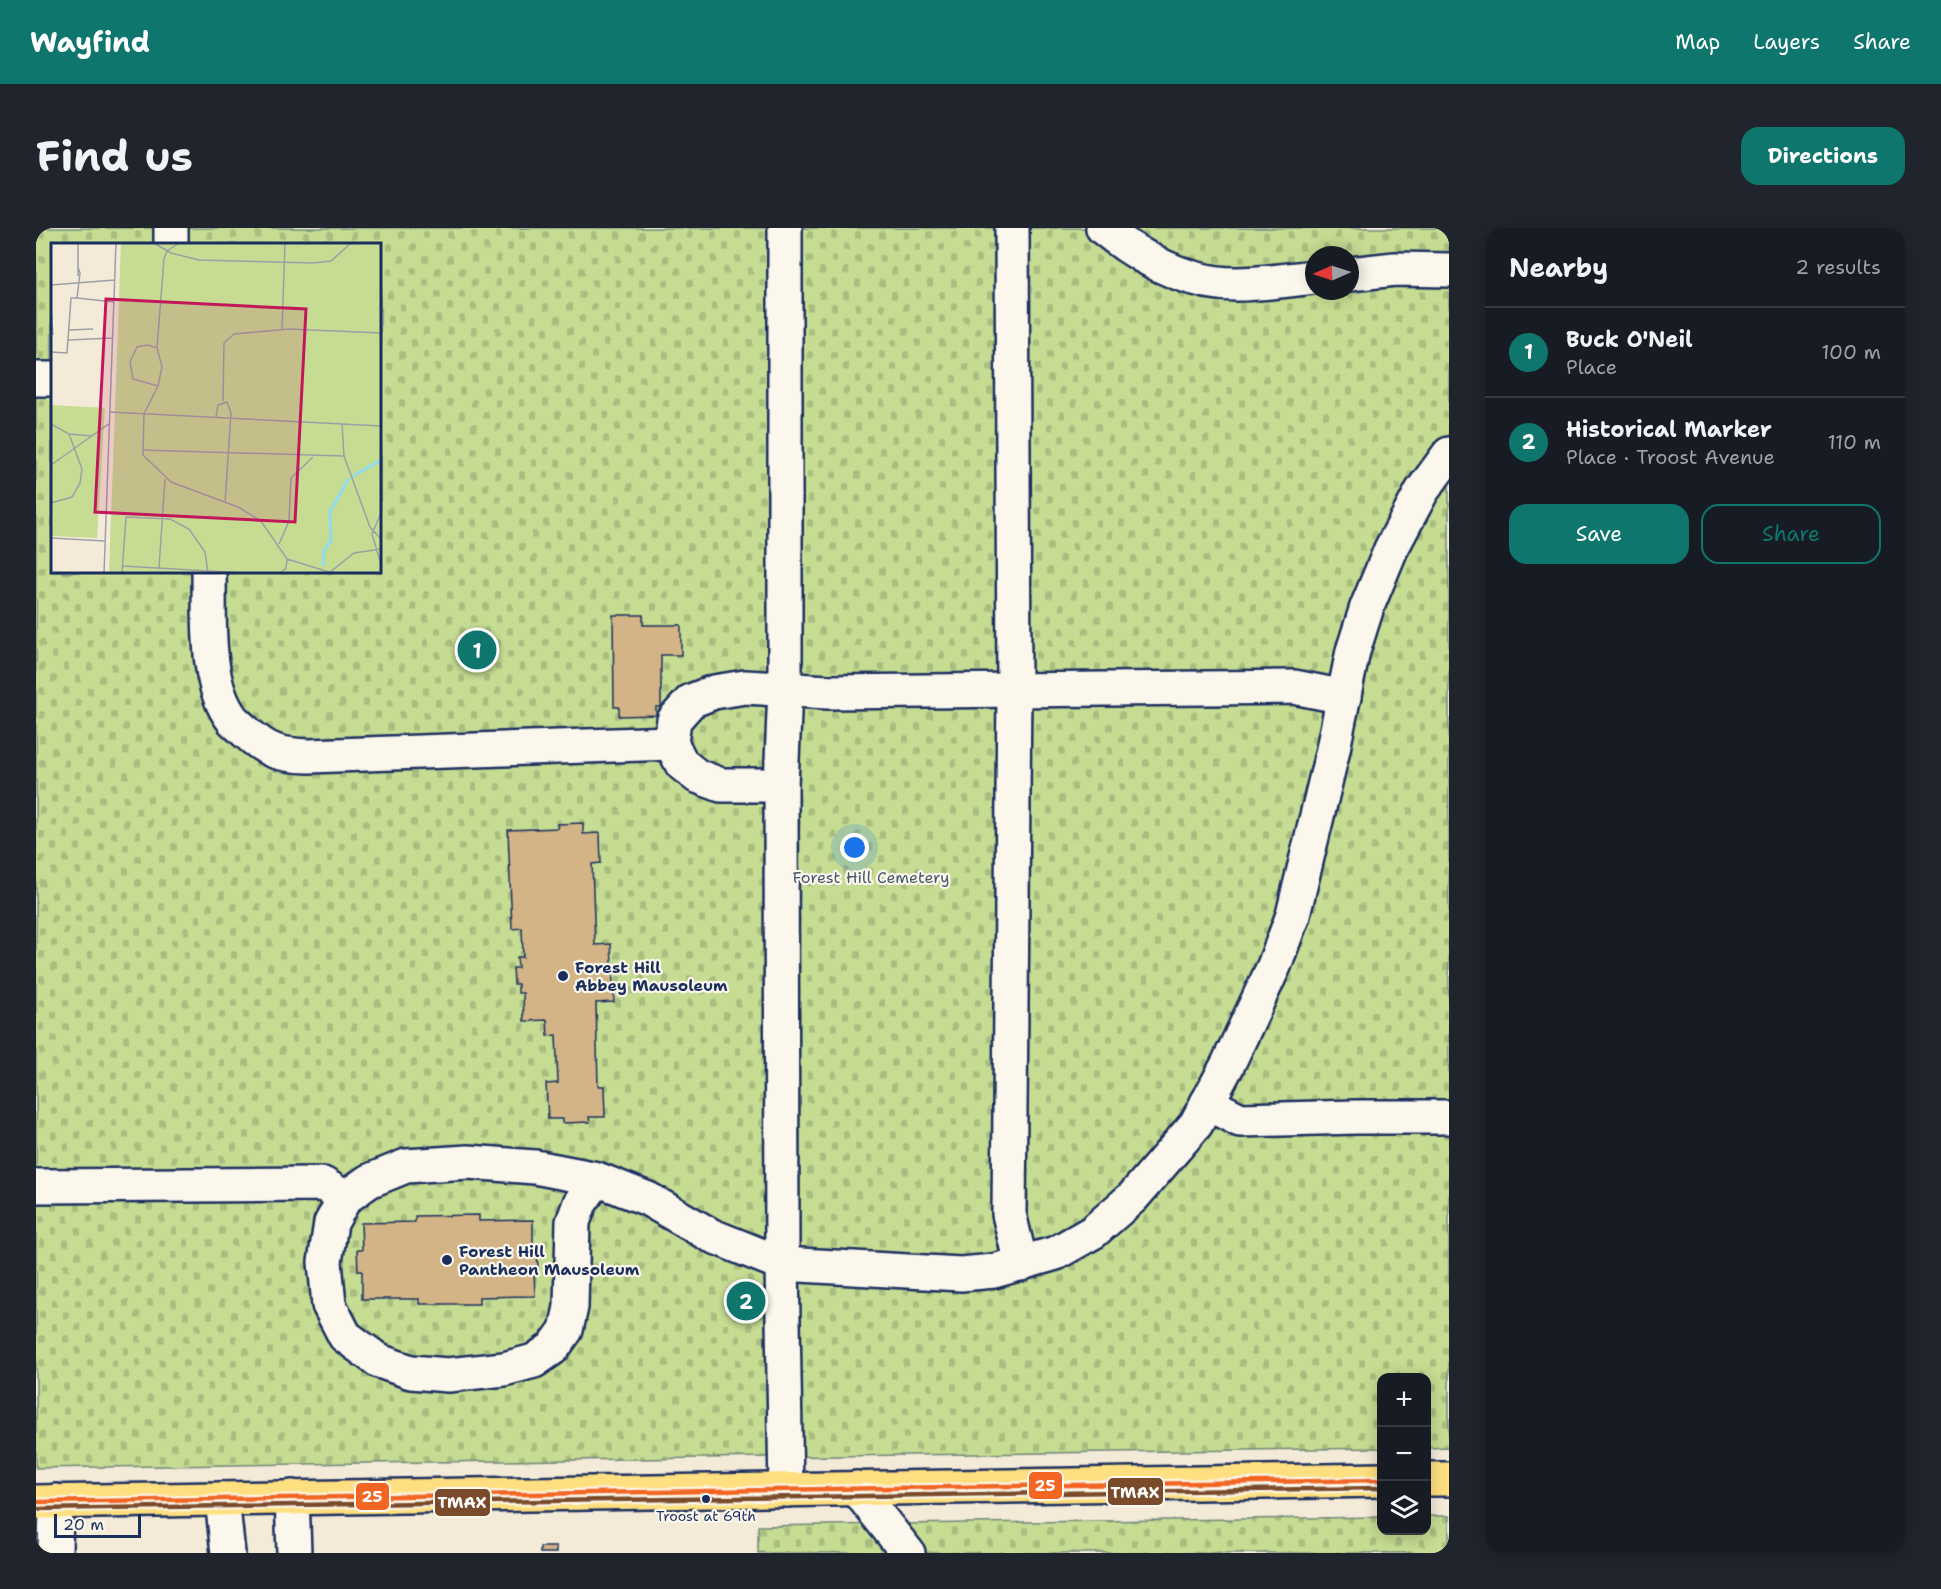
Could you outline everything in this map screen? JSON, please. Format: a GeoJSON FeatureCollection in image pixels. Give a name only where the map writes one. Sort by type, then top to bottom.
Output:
{"type":"FeatureCollection","features":[{"type":"Feature","properties":{"kind":"main road"},"geometry":{"type":"LineString","coordinates":[[1431,1479],[1449,1479]]}},
{"type":"Feature","properties":{"kind":"main road"},"geometry":{"type":"LineString","coordinates":[[46,1501],[1377,1480]]}},
{"type":"Feature","properties":{"kind":"lane"},"geometry":{"type":"LineString","coordinates":[[785,228],[785,689],[781,785],[782,1264],[786,1490]]}},
{"type":"Feature","properties":{"kind":"lane"},"geometry":{"type":"LineString","coordinates":[[1012,228],[1014,691],[1009,1214],[1020,1264]]}},
{"type":"Feature","properties":{"kind":"lane"},"geometry":{"type":"LineString","coordinates":[[1103,228],[1124,245],[1161,267],[1199,279],[1234,284],[1305,278]]}},
{"type":"Feature","properties":{"kind":"lane"},"geometry":{"type":"LineString","coordinates":[[1359,273],[1395,269],[1449,270]]}},
{"type":"Feature","properties":{"kind":"lane"},"geometry":{"type":"LineString","coordinates":[[597,1179],[580,1203],[573,1222],[571,1307],[566,1330],[553,1348],[534,1361],[504,1369],[448,1375],[411,1372],[379,1361],[345,1336],[329,1305],[325,1262],[331,1223],[345,1198],[369,1181],[406,1166],[468,1162],[535,1167],[597,1179],[648,1199],[710,1235],[782,1264],[961,1274],[994,1270],[1056,1253],[1093,1232],[1133,1197],[1196,1124],[1274,966],[1293,915],[1353,651],[1367,607],[1391,549],[1422,491],[1449,454]]}},
{"type":"Feature","properties":{"kind":"lane"},"geometry":{"type":"LineString","coordinates":[[209,573],[212,670],[220,699],[233,720],[267,750],[287,755],[309,756],[672,743]]}},
{"type":"Feature","properties":{"kind":"lane"},"geometry":{"type":"LineString","coordinates":[[781,785],[721,785],[697,776],[682,764],[672,743],[674,720],[691,701],[714,692],[745,687],[828,692],[1294,687],[1344,697]]}},
{"type":"Feature","properties":{"kind":"lane"},"geometry":{"type":"LineString","coordinates":[[1207,1103],[1240,1120],[1449,1117]]}},
{"type":"Feature","properties":{"kind":"lane"},"geometry":{"type":"LineString","coordinates":[[36,1186],[323,1184],[345,1198]]}},
{"type":"Feature","properties":{"kind":"lane"},"geometry":{"type":"LineString","coordinates":[[856,1488],[908,1553]]}},
{"type":"Feature","properties":{"kind":"lane"},"geometry":{"type":"LineString","coordinates":[[292,1497],[294,1553]]}},
{"type":"Feature","properties":{"kind":"lane"},"geometry":{"type":"LineString","coordinates":[[222,1498],[228,1553]]}},
{"type":"Feature","properties":{"kind":"lane"},"geometry":{"type":"LineString","coordinates":[[46,1501],[56,1553]]}},
{"type":"Feature","properties":{"kind":"green space","name":"Forest Hill Cemetery"},"geometry":{"type":"Polygon","coordinates":[[[36,228],[1449,228],[1449,1447],[1431,1448],[1431,1373],[1377,1373],[1377,1448],[36,1468],[36,228]]]}},
{"type":"Feature","properties":{"kind":"green space"},"geometry":{"type":"Polygon","coordinates":[[[1431,1516],[1449,1516],[1449,1553],[758,1553],[758,1526],[1377,1517],[1377,1535],[1431,1535],[1431,1516]]]}},
{"type":"Feature","properties":{"kind":"building"},"geometry":{"type":"Polygon","coordinates":[[[613,615],[643,615],[643,625],[681,625],[681,655],[661,655],[661,707],[656,707],[656,715],[619,716],[619,707],[614,707],[613,615]]]}},
{"type":"Feature","properties":{"kind":"building","name":"Forest Hill Abbey Mausoleum"},"geometry":{"type":"Polygon","coordinates":[[[583,823],[583,834],[600,833],[601,863],[592,864],[595,945],[611,944],[614,1002],[596,1003],[598,1086],[604,1086],[605,1117],[589,1117],[590,1122],[562,1123],[562,1119],[548,1119],[546,1084],[558,1083],[556,1035],[548,1036],[547,1020],[524,1021],[523,993],[518,993],[518,984],[514,984],[513,968],[518,968],[517,957],[523,957],[522,928],[512,929],[508,830],[558,828],[557,824],[583,823]]]}},
{"type":"Feature","properties":{"kind":"building","name":"Forest Hill Pantheon Mausoleum"},"geometry":{"type":"Polygon","coordinates":[[[479,1215],[479,1221],[533,1220],[533,1245],[537,1245],[538,1270],[534,1270],[535,1296],[479,1297],[479,1304],[419,1304],[419,1299],[362,1299],[362,1271],[358,1271],[357,1250],[362,1250],[361,1223],[415,1222],[415,1216],[479,1215]]]}},
{"type":"Feature","properties":{"kind":"building"},"geometry":{"type":"Polygon","coordinates":[[[540,1547],[556,1547],[556,1553],[540,1553],[540,1547]]]}},
{"type":"Feature","properties":{"kind":"transit line","name":"25"},"geometry":{"type":"LineString","coordinates":[[36,1502],[1377,1480]]}},
{"type":"Feature","properties":{"kind":"transit line","name":"TMAX"},"geometry":{"type":"LineString","coordinates":[[36,1509],[1377,1488]]}},
{"type":"Feature","properties":{"kind":"place","name":"Buck O'Neil"},"geometry":{"type":"Point","coordinates":[477,650]}},
{"type":"Feature","properties":{"kind":"place","name":"Forest Hill Abbey Mausoleum"},"geometry":{"type":"Point","coordinates":[563,976]}},
{"type":"Feature","properties":{"kind":"place","name":"Forest Hill Pantheon Mausoleum"},"geometry":{"type":"Point","coordinates":[447,1260]}},
{"type":"Feature","properties":{"kind":"place","name":"Historical Marker"},"geometry":{"type":"Point","coordinates":[746,1301]}},
{"type":"Feature","properties":{"kind":"place","name":"Troost at 69th"},"geometry":{"type":"Point","coordinates":[706,1499]}}]}
